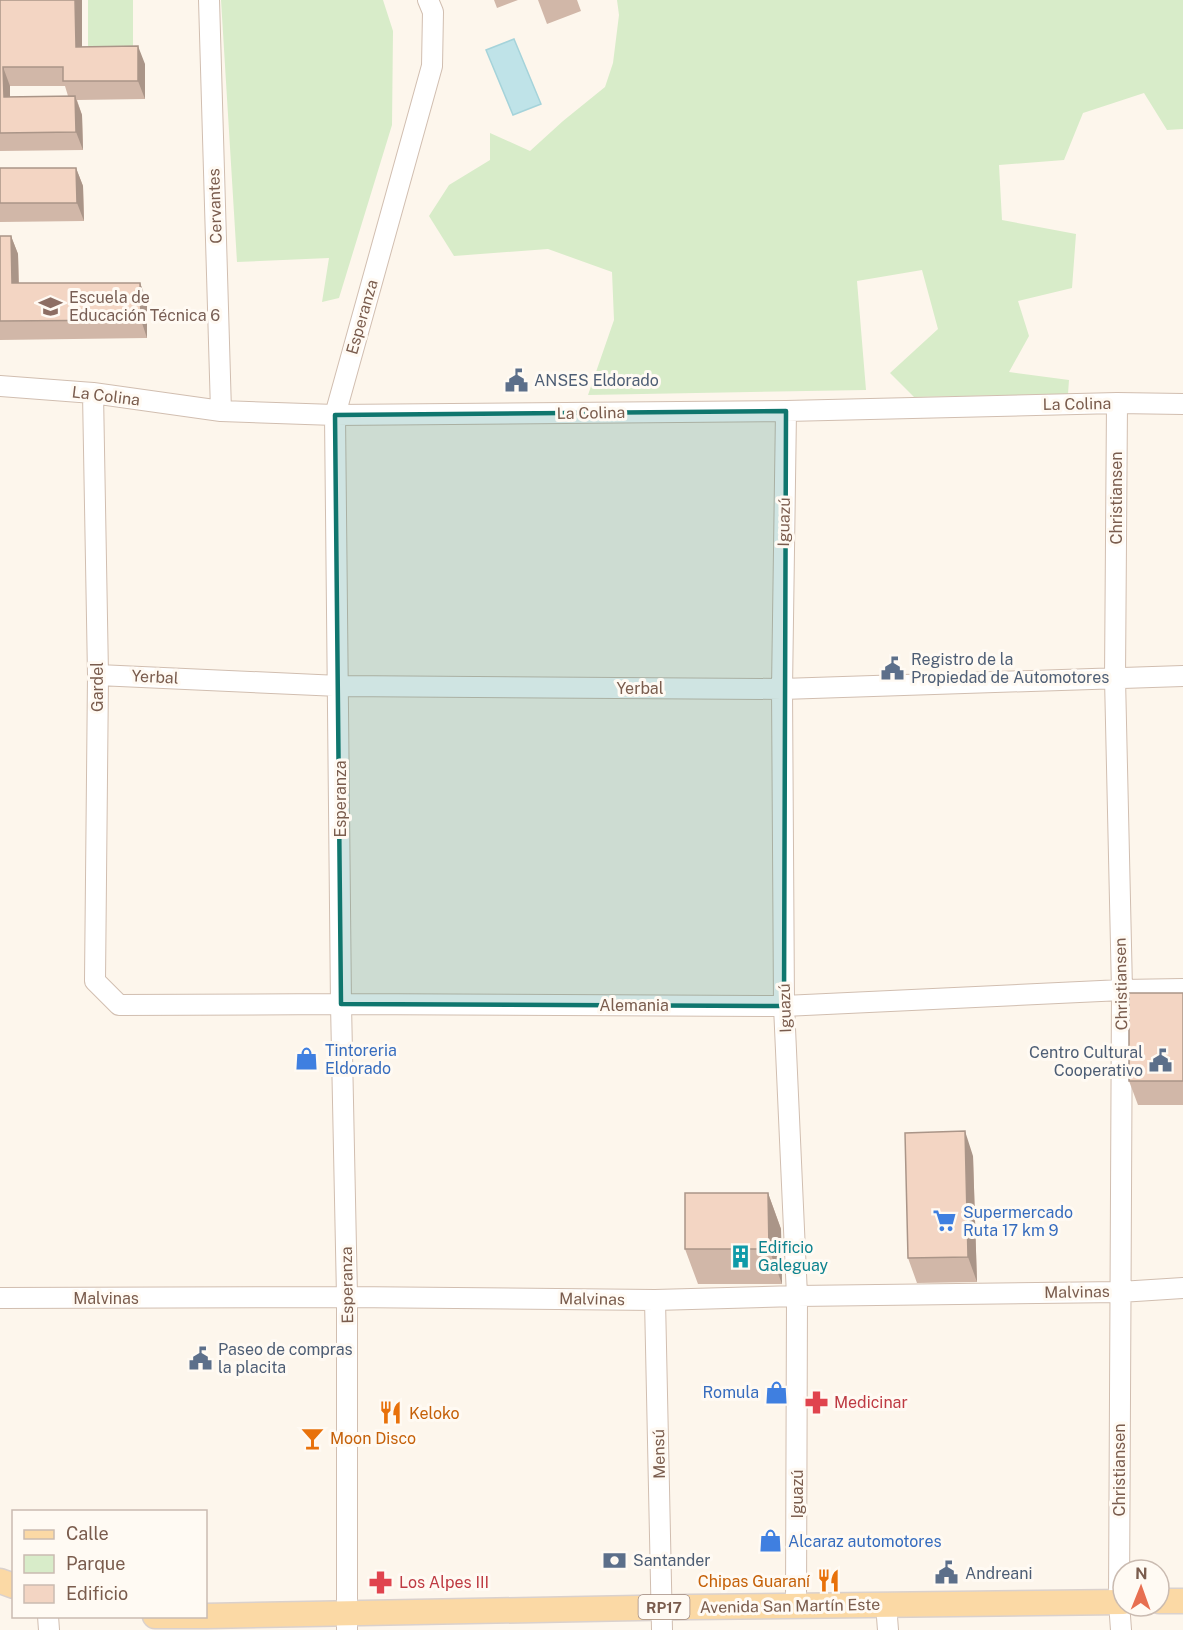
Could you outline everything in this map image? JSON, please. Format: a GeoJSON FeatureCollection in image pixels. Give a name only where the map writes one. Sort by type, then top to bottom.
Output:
{"type":"FeatureCollection","features":[{"type":"Feature","properties":{"kind":"main road","name":"Avenida San Martín Este"},"geometry":{"type":"LineString","coordinates":[[207,1616],[347,1621],[662,1619],[796,1605],[1111,1602]]}},
{"type":"Feature","properties":{"kind":"street","name":"Cervantes"},"geometry":{"type":"LineString","coordinates":[[209,0],[221,411]]}},
{"type":"Feature","properties":{"kind":"street","name":"Esperanza"},"geometry":{"type":"LineString","coordinates":[[347,1621],[347,1297],[341,1004],[335,415],[432,66],[433,12],[428,0]]}},
{"type":"Feature","properties":{"kind":"street","name":"La Colina"},"geometry":{"type":"LineString","coordinates":[[0,386],[93,393],[221,411],[335,415],[786,411],[1117,403],[1183,404]]}},
{"type":"Feature","properties":{"kind":"street","name":"Gardel"},"geometry":{"type":"LineString","coordinates":[[93,393],[98,675],[95,981]]}},
{"type":"Feature","properties":{"kind":"street","name":"Christiansen"},"geometry":{"type":"LineString","coordinates":[[1117,403],[1115,678],[1122,990],[1121,1558]]}},
{"type":"Feature","properties":{"kind":"street","name":"Iguazú"},"geometry":{"type":"LineString","coordinates":[[786,411],[782,689],[784,1006],[797,1296],[796,1605]]}},
{"type":"Feature","properties":{"kind":"street","name":"Yerbal"},"geometry":{"type":"LineString","coordinates":[[98,675],[339,686],[782,689],[1183,676]]}},
{"type":"Feature","properties":{"kind":"street","name":"Alemania"},"geometry":{"type":"LineString","coordinates":[[95,981],[119,1005],[784,1006],[1183,989]]}},
{"type":"Feature","properties":{"kind":"street","name":"Malvinas"},"geometry":{"type":"LineString","coordinates":[[0,1298],[347,1297],[655,1300],[1120,1292],[1183,1288]]}},
{"type":"Feature","properties":{"kind":"street","name":"Mensú"},"geometry":{"type":"LineString","coordinates":[[655,1300],[662,1619]]}},
{"type":"Feature","properties":{"kind":"street"},"geometry":{"type":"LineString","coordinates":[[886,1604],[888,1630]]}},
{"type":"Feature","properties":{"kind":"highlighted area"},"geometry":{"type":"Polygon","coordinates":[[[786,411],[784,1006],[341,1004],[335,415],[786,411]]]}},
{"type":"Feature","properties":{"kind":"green space"},"geometry":{"type":"Polygon","coordinates":[[[88,0],[133,0],[133,65],[88,65],[88,0]]]}},
{"type":"Feature","properties":{"kind":"green space"},"geometry":{"type":"Polygon","coordinates":[[[221,0],[383,0],[393,31],[392,125],[339,298],[322,302],[329,258],[237,262],[221,0]]]}},
{"type":"Feature","properties":{"kind":"green space"},"geometry":{"type":"Polygon","coordinates":[[[617,0],[1183,0],[1183,129],[1167,130],[1144,93],[1083,113],[1064,160],[999,165],[1002,220],[1076,234],[1072,288],[1018,301],[1029,336],[1009,372],[1069,380],[1068,394],[914,397],[890,373],[938,329],[922,270],[857,281],[866,390],[588,395],[614,320],[612,272],[548,249],[454,256],[429,216],[449,185],[490,160],[490,133],[530,151],[605,87],[613,63],[619,15],[617,0]]]}},
{"type":"Feature","properties":{"kind":"water"},"geometry":{"type":"Polygon","coordinates":[[[514,39],[541,104],[513,115],[486,50],[514,39]]]}},
{"type":"Feature","properties":{"kind":"building"},"geometry":{"type":"Polygon","coordinates":[[[0,0],[75,0],[76,47],[138,46],[138,81],[63,81],[63,67],[3,67],[4,97],[75,96],[76,132],[0,133],[0,0]]]}},
{"type":"Feature","properties":{"kind":"building"},"geometry":{"type":"Polygon","coordinates":[[[0,168],[76,168],[77,203],[0,203],[0,168]]]}},
{"type":"Feature","properties":{"kind":"building"},"geometry":{"type":"Polygon","coordinates":[[[0,236],[11,236],[12,283],[140,283],[141,320],[0,321],[0,236]]]}},
{"type":"Feature","properties":{"kind":"building","name":"Centro Cultural Cooperativo"},"geometry":{"type":"Polygon","coordinates":[[[1129,993],[1183,993],[1183,1081],[1129,1081],[1129,993]]]}},
{"type":"Feature","properties":{"kind":"building","name":"Supermercado Ruta 17 km 9"},"geometry":{"type":"Polygon","coordinates":[[[965,1131],[968,1257],[908,1258],[905,1133],[965,1131]]]}},
{"type":"Feature","properties":{"kind":"building"},"geometry":{"type":"Polygon","coordinates":[[[685,1193],[768,1193],[769,1249],[685,1249],[685,1193]]]}},
{"type":"Feature","properties":{"kind":"place","name":"Escuela de Educación Técnica 6"},"geometry":{"type":"Point","coordinates":[51,306]}},
{"type":"Feature","properties":{"kind":"place","name":"ANSES Eldorado"},"geometry":{"type":"Point","coordinates":[516,380]}},
{"type":"Feature","properties":{"kind":"place","name":"Registro de la Propiedad de Automotores"},"geometry":{"type":"Point","coordinates":[893,668]}},
{"type":"Feature","properties":{"kind":"place","name":"Tintoreria Eldorado"},"geometry":{"type":"Point","coordinates":[307,1059]}},
{"type":"Feature","properties":{"kind":"place","name":"Centro Cultural Cooperativo"},"geometry":{"type":"Point","coordinates":[1161,1061]}},
{"type":"Feature","properties":{"kind":"place","name":"Supermercado Ruta 17 km 9"},"geometry":{"type":"Point","coordinates":[945,1221]}},
{"type":"Feature","properties":{"kind":"place","name":"Edificio Galeguay"},"geometry":{"type":"Point","coordinates":[740,1256]}},
{"type":"Feature","properties":{"kind":"place","name":"Paseo de compras la placita"},"geometry":{"type":"Point","coordinates":[200,1358]}},
{"type":"Feature","properties":{"kind":"place","name":"Romula"},"geometry":{"type":"Point","coordinates":[777,1392]}},
{"type":"Feature","properties":{"kind":"place","name":"Medicinar"},"geometry":{"type":"Point","coordinates":[816,1402]}},
{"type":"Feature","properties":{"kind":"place","name":"Keloko"},"geometry":{"type":"Point","coordinates":[391,1413]}},
{"type":"Feature","properties":{"kind":"place","name":"Moon Disco"},"geometry":{"type":"Point","coordinates":[312,1438]}},
{"type":"Feature","properties":{"kind":"place","name":"Alcaraz automotores"},"geometry":{"type":"Point","coordinates":[770,1541]}},
{"type":"Feature","properties":{"kind":"place","name":"Santander"},"geometry":{"type":"Point","coordinates":[615,1560]}},
{"type":"Feature","properties":{"kind":"place","name":"Andreani"},"geometry":{"type":"Point","coordinates":[947,1573]}},
{"type":"Feature","properties":{"kind":"place","name":"Chipas Guaraní"},"geometry":{"type":"Point","coordinates":[828,1581]}},
{"type":"Feature","properties":{"kind":"place","name":"Los Alpes III"},"geometry":{"type":"Point","coordinates":[381,1582]}}]}
